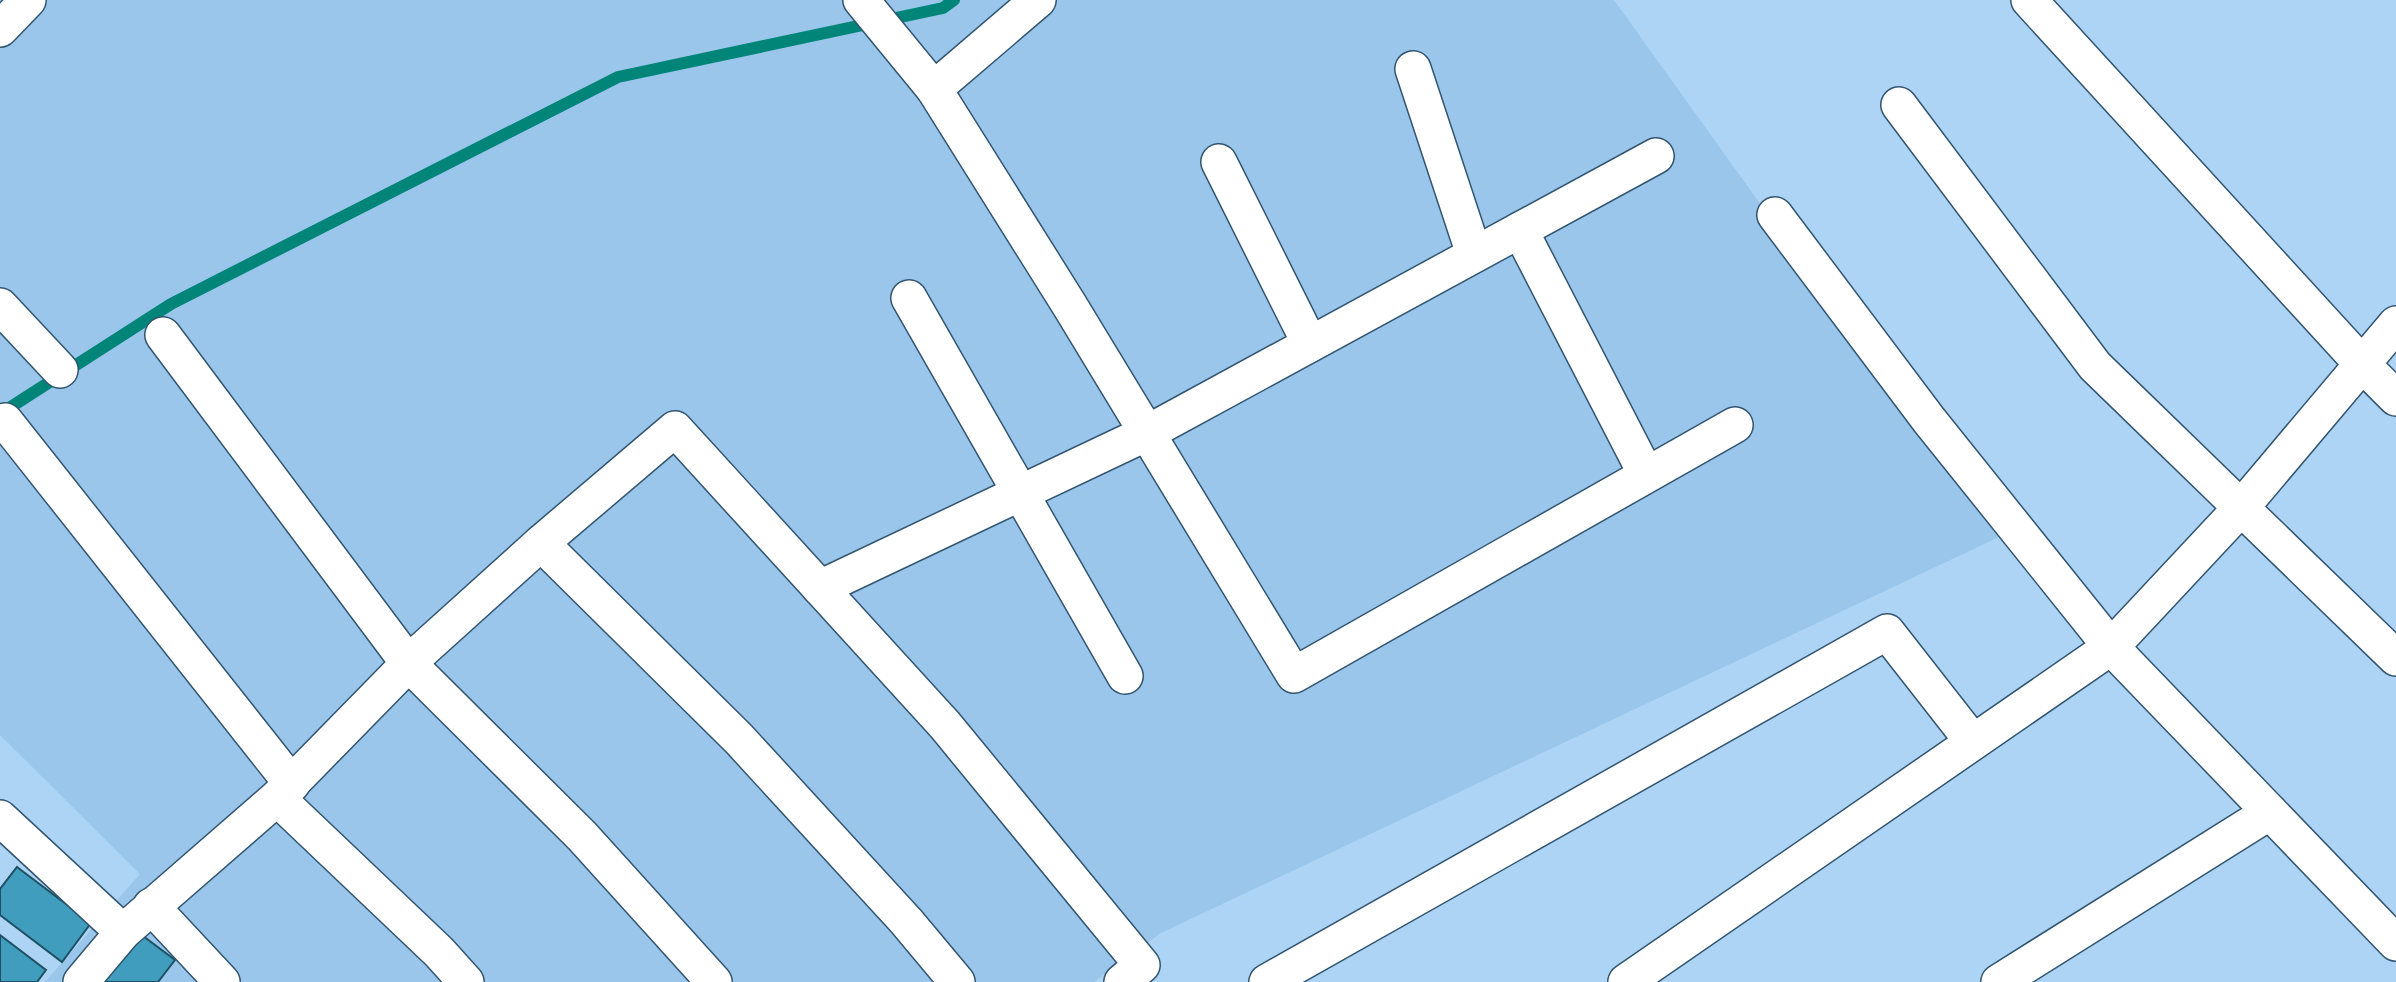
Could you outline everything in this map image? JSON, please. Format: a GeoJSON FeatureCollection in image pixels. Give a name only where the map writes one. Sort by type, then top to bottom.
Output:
{"type":"FeatureCollection","features":[{"type":"Feature","properties":{"kind":"street"},"geometry":{"type":"LineString","coordinates":[[0,29],[28,0]]}},
{"type":"Feature","properties":{"kind":"street"},"geometry":{"type":"LineString","coordinates":[[934,89],[1038,0]]}},
{"type":"Feature","properties":{"kind":"street"},"geometry":{"type":"LineString","coordinates":[[2029,0],[2396,398]]}},
{"type":"Feature","properties":{"kind":"street"},"geometry":{"type":"LineString","coordinates":[[871,12],[934,89],[1294,675],[1735,425]]}},
{"type":"Feature","properties":{"kind":"street"},"geometry":{"type":"LineString","coordinates":[[1413,69],[1474,254]]}},
{"type":"Feature","properties":{"kind":"street"},"geometry":{"type":"LineString","coordinates":[[1899,105],[2095,366],[2396,658]]}},
{"type":"Feature","properties":{"kind":"street"},"geometry":{"type":"LineString","coordinates":[[820,588],[1147,433],[1656,156]]}},
{"type":"Feature","properties":{"kind":"street"},"geometry":{"type":"LineString","coordinates":[[1219,162],[1311,344]]}},
{"type":"Feature","properties":{"kind":"street"},"geometry":{"type":"LineString","coordinates":[[1775,215],[1929,420],[2111,647],[2396,943]]}},
{"type":"Feature","properties":{"kind":"street"},"geometry":{"type":"LineString","coordinates":[[1520,230],[1646,474]]}},
{"type":"Feature","properties":{"kind":"street"},"geometry":{"type":"LineString","coordinates":[[909,298],[1125,676]]}},
{"type":"Feature","properties":{"kind":"street"},"geometry":{"type":"LineString","coordinates":[[0,306],[60,370]]}},
{"type":"Feature","properties":{"kind":"street"},"geometry":{"type":"LineString","coordinates":[[1626,982],[2111,647],[2240,509],[2396,324]]}},
{"type":"Feature","properties":{"kind":"street"},"geometry":{"type":"LineString","coordinates":[[163,335],[409,664],[582,836],[714,982]]}},
{"type":"Feature","properties":{"kind":"street"},"geometry":{"type":"LineString","coordinates":[[5,421],[284,791],[466,982]]}},
{"type":"Feature","properties":{"kind":"street"},"geometry":{"type":"LineString","coordinates":[[81,982],[123,932],[284,791],[409,664],[541,543],[675,429],[945,725],[1140,976]]}},
{"type":"Feature","properties":{"kind":"street"},"geometry":{"type":"LineString","coordinates":[[541,543],[739,739],[906,921],[957,982]]}},
{"type":"Feature","properties":{"kind":"street"},"geometry":{"type":"LineString","coordinates":[[1267,982],[1887,632],[1973,742]]}},
{"type":"Feature","properties":{"kind":"street"},"geometry":{"type":"LineString","coordinates":[[2009,979],[2270,812]]}},
{"type":"Feature","properties":{"kind":"street"},"geometry":{"type":"LineString","coordinates":[[0,818],[123,932]]}},
{"type":"Feature","properties":{"kind":"street"},"geometry":{"type":"LineString","coordinates":[[151,906],[222,982]]}},
{"type":"Feature","properties":{"kind":"shaded area"},"geometry":{"type":"Polygon","coordinates":[[[0,0],[1614,0],[1999,537],[1161,933],[1094,982],[45,982],[140,874],[0,735],[0,0]]]}},
{"type":"Feature","properties":{"kind":"building"},"geometry":{"type":"Polygon","coordinates":[[[17,867],[91,923],[62,962],[0,915],[0,889],[17,867]]]}},
{"type":"Feature","properties":{"kind":"building"},"geometry":{"type":"Polygon","coordinates":[[[135,930],[175,960],[158,982],[96,982],[135,930]]]}},
{"type":"Feature","properties":{"kind":"building"},"geometry":{"type":"Polygon","coordinates":[[[0,935],[46,970],[37,982],[0,982],[0,935]]]}},
{"type":"Feature","properties":{"kind":"waterway"},"geometry":{"type":"LineString","coordinates":[[0,414],[171,304],[618,77],[943,8],[954,0]]}}]}
